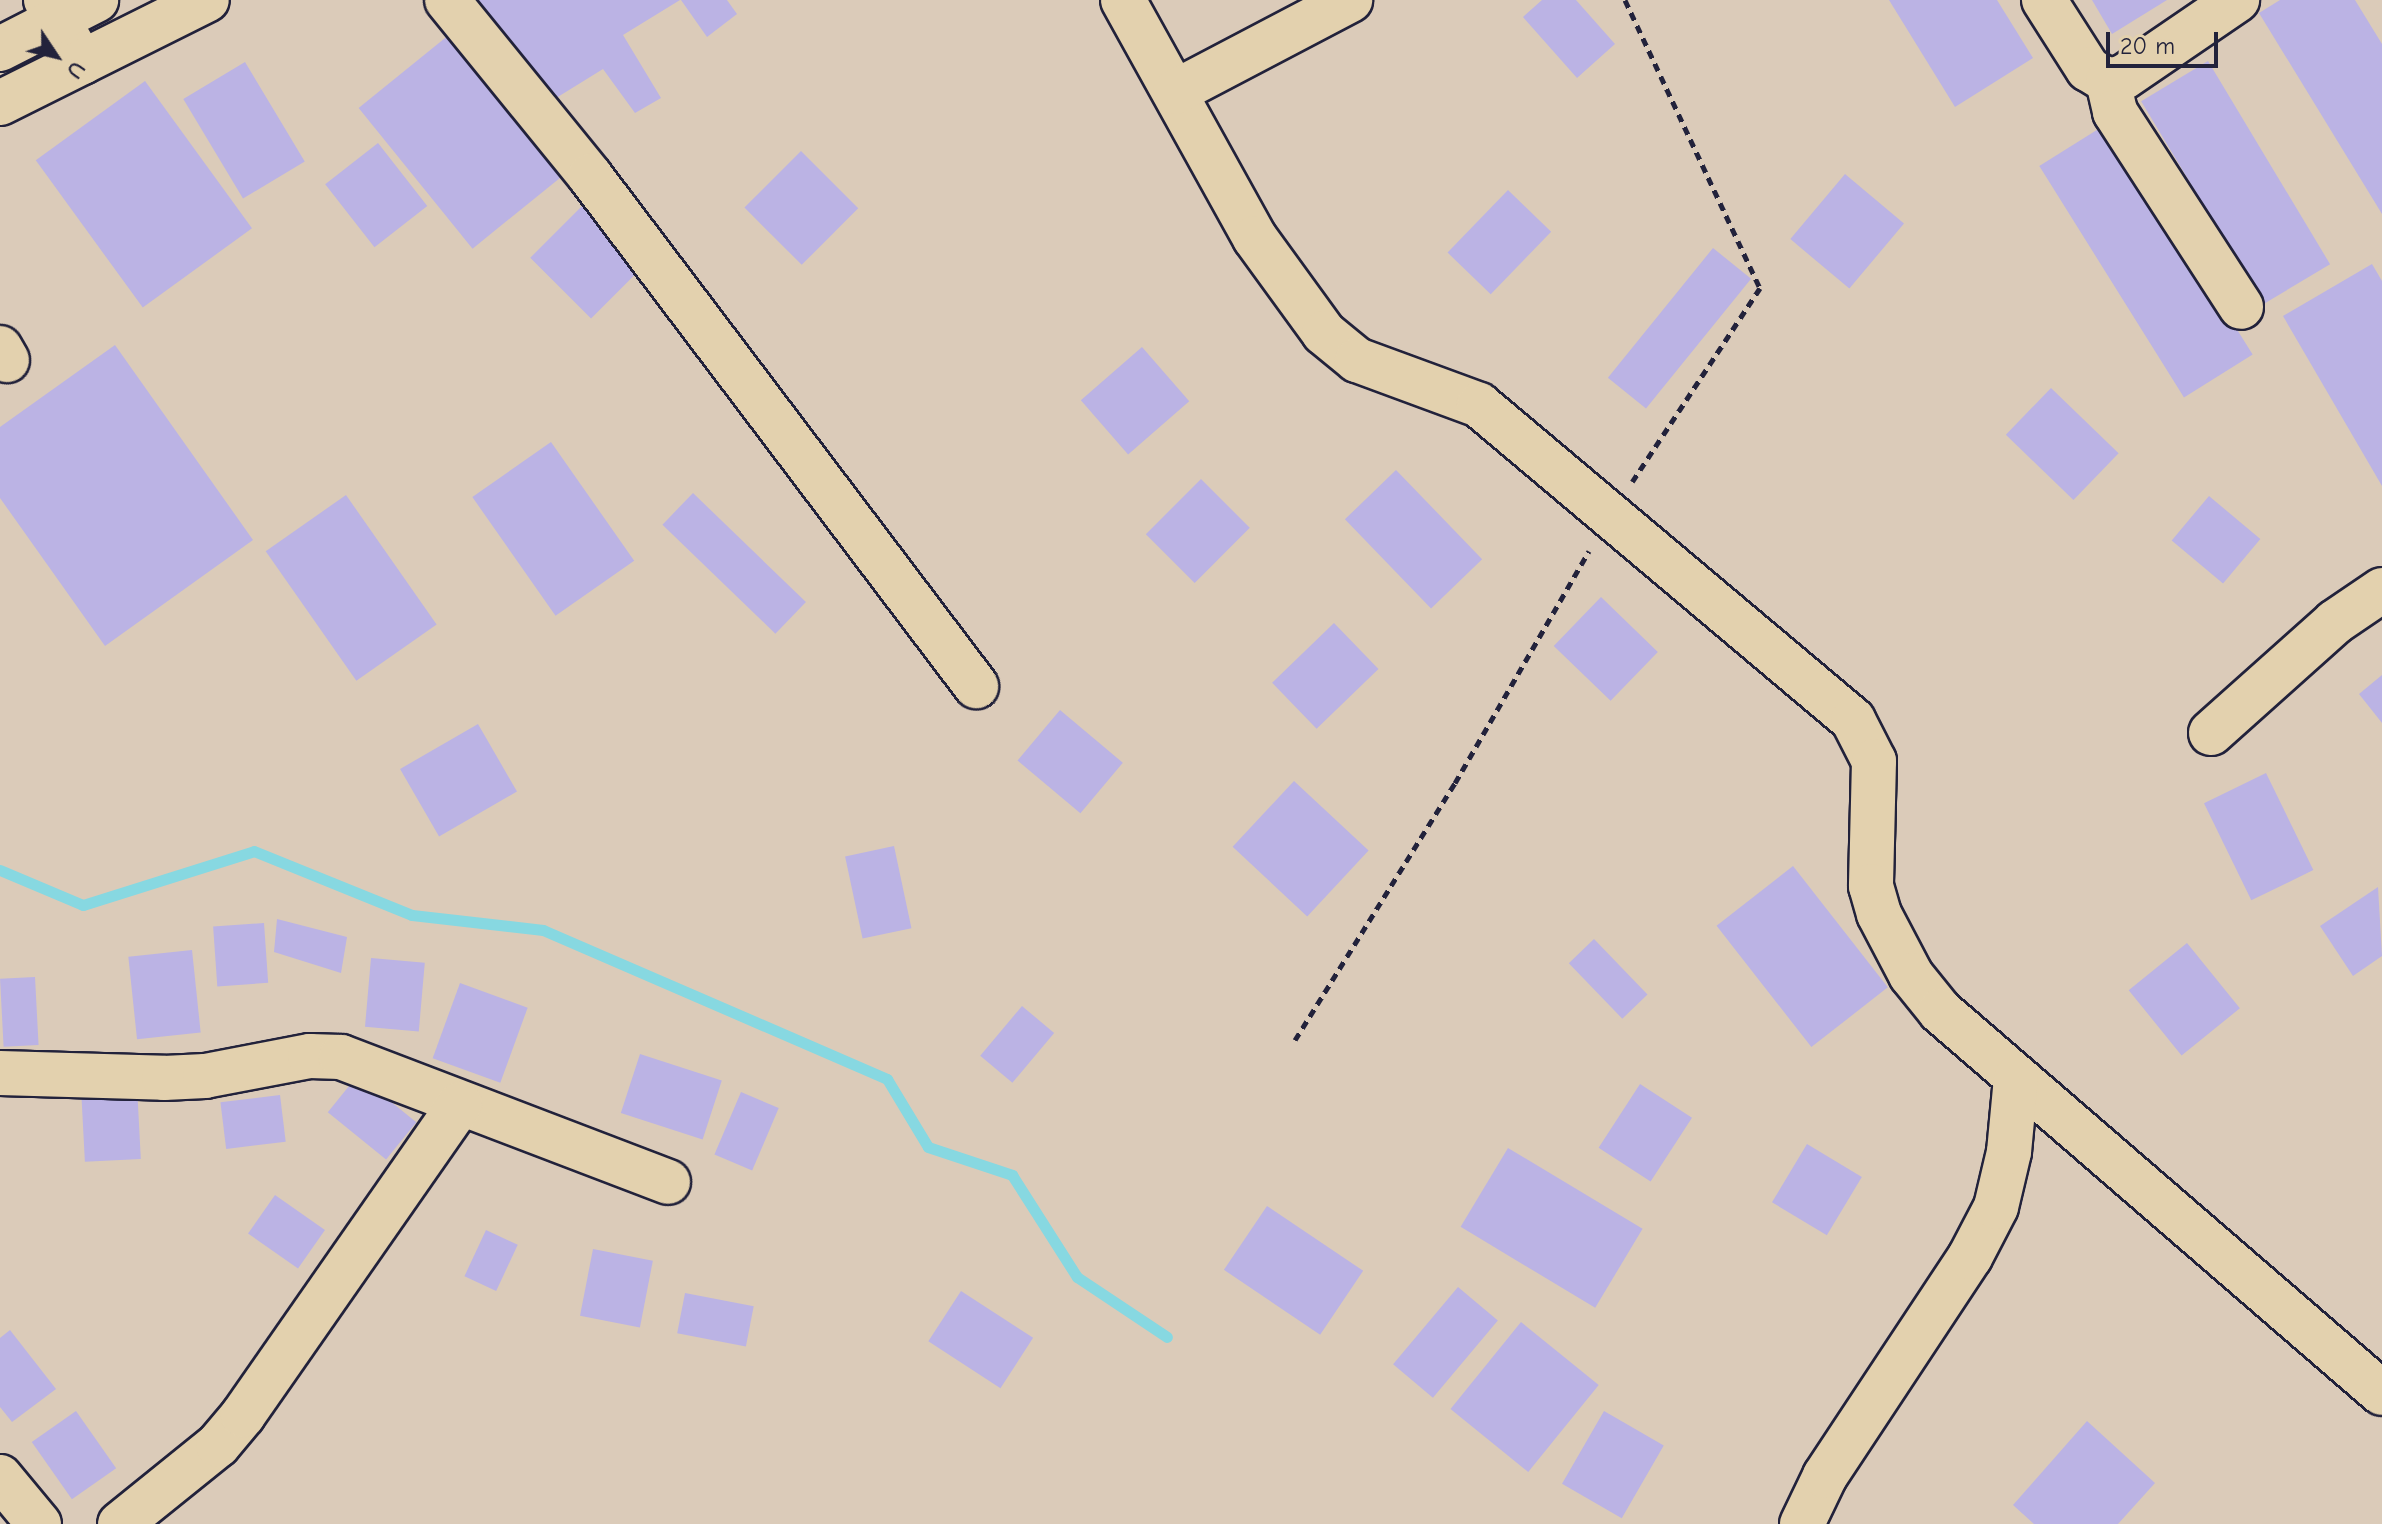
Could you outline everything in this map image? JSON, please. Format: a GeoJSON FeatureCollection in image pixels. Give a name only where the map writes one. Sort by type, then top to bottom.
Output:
{"type":"FeatureCollection","features":[{"type":"Feature","properties":{"kind":"main road"},"geometry":{"type":"LineString","coordinates":[[0,49],[52,10],[96,0]]}},
{"type":"Feature","properties":{"kind":"main road"},"geometry":{"type":"LineString","coordinates":[[0,103],[207,0]]}},
{"type":"Feature","properties":{"kind":"main road"},"geometry":{"type":"LineString","coordinates":[[447,0],[590,176],[976,686]]}},
{"type":"Feature","properties":{"kind":"main road"},"geometry":{"type":"LineString","coordinates":[[1123,0],[1255,238],[1324,333],[1357,360],[1479,405],[1853,720],[1874,761],[1871,886],[1879,914],[1911,975],[1940,1011],[2382,1393]]}},
{"type":"Feature","properties":{"kind":"main road"},"geometry":{"type":"LineString","coordinates":[[1175,92],[1350,0]]}},
{"type":"Feature","properties":{"kind":"main road"},"geometry":{"type":"LineString","coordinates":[[2044,0],[2088,69],[2108,81],[2124,77],[2237,0]]}},
{"type":"Feature","properties":{"kind":"main road"},"geometry":{"type":"LineString","coordinates":[[52,10],[82,62]]}},
{"type":"Feature","properties":{"kind":"main road"},"geometry":{"type":"LineString","coordinates":[[2108,81],[2115,112],[2241,307]]}},
{"type":"Feature","properties":{"kind":"main road"},"geometry":{"type":"LineString","coordinates":[[2211,733],[2335,622],[2382,590]]}},
{"type":"Feature","properties":{"kind":"main road"},"geometry":{"type":"LineString","coordinates":[[0,1073],[164,1078],[310,1056],[341,1057],[668,1182]]}},
{"type":"Feature","properties":{"kind":"main road"},"geometry":{"type":"LineString","coordinates":[[1802,1524],[1825,1476],[1970,1257],[1996,1207],[2009,1152],[2016,1078]]}},
{"type":"Feature","properties":{"kind":"main road"},"geometry":{"type":"LineString","coordinates":[[120,1524],[218,1445],[243,1415],[460,1104]]}},
{"type":"Feature","properties":{"kind":"main road"},"geometry":{"type":"LineString","coordinates":[[0,1477],[39,1524]]}},
{"type":"Feature","properties":{"kind":"path"},"geometry":{"type":"LineString","coordinates":[[1295,1040],[1455,783],[1611,514],[1760,288],[1625,0]]}},
{"type":"Feature","properties":{"kind":"building"},"geometry":{"type":"Polygon","coordinates":[[[464,0],[680,0],[623,35],[661,98],[635,113],[603,69],[548,103],[464,0]]]}},
{"type":"Feature","properties":{"kind":"building"},"geometry":{"type":"Polygon","coordinates":[[[681,0],[727,0],[737,14],[707,37],[681,0]]]}},
{"type":"Feature","properties":{"kind":"building"},"geometry":{"type":"Polygon","coordinates":[[[1542,0],[1576,0],[1615,44],[1577,78],[1523,17],[1542,0]]]}},
{"type":"Feature","properties":{"kind":"building"},"geometry":{"type":"Polygon","coordinates":[[[1889,0],[1997,0],[2033,58],[1955,107],[1889,0]]]}},
{"type":"Feature","properties":{"kind":"building"},"geometry":{"type":"Polygon","coordinates":[[[2092,0],[2167,0],[2112,34],[2092,0]]]}},
{"type":"Feature","properties":{"kind":"building"},"geometry":{"type":"Polygon","coordinates":[[[2280,0],[2355,0],[2382,44],[2382,214],[2259,13],[2280,0]]]}},
{"type":"Feature","properties":{"kind":"building"},"geometry":{"type":"Polygon","coordinates":[[[455,30],[569,171],[473,249],[359,108],[455,30]]]}},
{"type":"Feature","properties":{"kind":"building"},"geometry":{"type":"Polygon","coordinates":[[[2208,61],[2330,264],[2263,304],[2141,101],[2208,61]]]}},
{"type":"Feature","properties":{"kind":"building"},"geometry":{"type":"Polygon","coordinates":[[[245,62],[305,161],[243,199],[183,99],[245,62]]]}},
{"type":"Feature","properties":{"kind":"building"},"geometry":{"type":"Polygon","coordinates":[[[145,81],[252,228],[143,308],[36,160],[145,81]]]}},
{"type":"Feature","properties":{"kind":"building"},"geometry":{"type":"Polygon","coordinates":[[[2108,123],[2253,355],[2184,397],[2039,166],[2108,123]]]}},
{"type":"Feature","properties":{"kind":"building"},"geometry":{"type":"Polygon","coordinates":[[[378,143],[427,206],[374,247],[325,184],[378,143]]]}},
{"type":"Feature","properties":{"kind":"building"},"geometry":{"type":"Polygon","coordinates":[[[801,151],[858,208],[802,265],[744,208],[801,151]]]}},
{"type":"Feature","properties":{"kind":"building"},"geometry":{"type":"Polygon","coordinates":[[[1845,174],[1904,223],[1849,289],[1790,239],[1845,174]]]}},
{"type":"Feature","properties":{"kind":"building"},"geometry":{"type":"Polygon","coordinates":[[[1508,190],[1551,232],[1491,294],[1448,253],[1508,190]]]}},
{"type":"Feature","properties":{"kind":"building"},"geometry":{"type":"Polygon","coordinates":[[[584,204],[645,265],[591,319],[530,258],[584,204]]]}},
{"type":"Feature","properties":{"kind":"building"},"geometry":{"type":"Polygon","coordinates":[[[1713,248],[1751,279],[1646,409],[1608,378],[1713,248]]]}},
{"type":"Feature","properties":{"kind":"building"},"geometry":{"type":"Polygon","coordinates":[[[2372,264],[2382,281],[2382,486],[2283,316],[2372,264]]]}},
{"type":"Feature","properties":{"kind":"building"},"geometry":{"type":"Polygon","coordinates":[[[115,345],[253,540],[105,646],[0,498],[0,427],[115,345]]]}},
{"type":"Feature","properties":{"kind":"building"},"geometry":{"type":"Polygon","coordinates":[[[1142,347],[1189,401],[1128,454],[1081,400],[1142,347]]]}},
{"type":"Feature","properties":{"kind":"building"},"geometry":{"type":"Polygon","coordinates":[[[2051,388],[2119,453],[2073,500],[2006,435],[2051,388]]]}},
{"type":"Feature","properties":{"kind":"building"},"geometry":{"type":"Polygon","coordinates":[[[551,442],[634,561],[556,616],[472,497],[551,442]]]}},
{"type":"Feature","properties":{"kind":"building"},"geometry":{"type":"Polygon","coordinates":[[[1396,470],[1482,559],[1431,609],[1345,519],[1396,470]]]}},
{"type":"Feature","properties":{"kind":"building"},"geometry":{"type":"Polygon","coordinates":[[[1201,479],[1250,528],[1195,583],[1146,534],[1201,479]]]}},
{"type":"Feature","properties":{"kind":"building"},"geometry":{"type":"Polygon","coordinates":[[[693,493],[806,602],[775,634],[662,525],[693,493]]]}},
{"type":"Feature","properties":{"kind":"building"},"geometry":{"type":"Polygon","coordinates":[[[346,495],[437,624],[356,681],[266,551],[346,495]]]}},
{"type":"Feature","properties":{"kind":"building"},"geometry":{"type":"Polygon","coordinates":[[[2209,496],[2260,539],[2223,583],[2172,540],[2209,496]]]}},
{"type":"Feature","properties":{"kind":"building"},"geometry":{"type":"Polygon","coordinates":[[[1601,597],[1658,652],[1611,701],[1554,646],[1601,597]]]}},
{"type":"Feature","properties":{"kind":"building"},"geometry":{"type":"Polygon","coordinates":[[[1334,623],[1378,669],[1317,729],[1272,683],[1334,623]]]}},
{"type":"Feature","properties":{"kind":"building"},"geometry":{"type":"Polygon","coordinates":[[[2382,675],[2382,723],[2359,694],[2382,675]]]}},
{"type":"Feature","properties":{"kind":"building"},"geometry":{"type":"Polygon","coordinates":[[[1060,710],[1123,763],[1080,813],[1018,761],[1060,710]]]}},
{"type":"Feature","properties":{"kind":"building"},"geometry":{"type":"Polygon","coordinates":[[[478,724],[517,792],[439,837],[400,769],[478,724]]]}},
{"type":"Feature","properties":{"kind":"building"},"geometry":{"type":"Polygon","coordinates":[[[2266,773],[2313,870],[2251,900],[2204,803],[2266,773]]]}},
{"type":"Feature","properties":{"kind":"building"},"geometry":{"type":"Polygon","coordinates":[[[1294,781],[1369,851],[1307,916],[1233,847],[1294,781]]]}},
{"type":"Feature","properties":{"kind":"building"},"geometry":{"type":"Polygon","coordinates":[[[894,846],[911,928],[863,939],[845,856],[894,846]]]}},
{"type":"Feature","properties":{"kind":"building"},"geometry":{"type":"Polygon","coordinates":[[[1793,866],[1888,987],[1811,1047],[1717,926],[1793,866]]]}},
{"type":"Feature","properties":{"kind":"building"},"geometry":{"type":"Polygon","coordinates":[[[2378,887],[2382,956],[2353,976],[2320,926],[2378,887]]]}},
{"type":"Feature","properties":{"kind":"building"},"geometry":{"type":"Polygon","coordinates":[[[277,919],[347,937],[341,973],[274,952],[277,919]]]}},
{"type":"Feature","properties":{"kind":"building"},"geometry":{"type":"Polygon","coordinates":[[[264,923],[268,983],[217,986],[213,927],[264,923]]]}},
{"type":"Feature","properties":{"kind":"building"},"geometry":{"type":"Polygon","coordinates":[[[1594,939],[1647,994],[1622,1019],[1569,963],[1594,939]]]}},
{"type":"Feature","properties":{"kind":"building"},"geometry":{"type":"Polygon","coordinates":[[[2187,943],[2240,1008],[2182,1055],[2129,990],[2187,943]]]}},
{"type":"Feature","properties":{"kind":"building"},"geometry":{"type":"Polygon","coordinates":[[[192,950],[201,1033],[137,1039],[128,957],[192,950]]]}},
{"type":"Feature","properties":{"kind":"building"},"geometry":{"type":"Polygon","coordinates":[[[371,958],[425,963],[419,1031],[365,1027],[371,958]]]}},
{"type":"Feature","properties":{"kind":"building"},"geometry":{"type":"Polygon","coordinates":[[[35,977],[39,1045],[4,1047],[0,979],[35,977]]]}},
{"type":"Feature","properties":{"kind":"building"},"geometry":{"type":"Polygon","coordinates":[[[460,983],[528,1008],[500,1083],[433,1058],[460,983]]]}},
{"type":"Feature","properties":{"kind":"building"},"geometry":{"type":"Polygon","coordinates":[[[1022,1006],[1054,1033],[1012,1083],[980,1056],[1022,1006]]]}},
{"type":"Feature","properties":{"kind":"building"},"geometry":{"type":"Polygon","coordinates":[[[640,1054],[722,1081],[703,1140],[621,1113],[640,1054]]]}},
{"type":"Feature","properties":{"kind":"building"},"geometry":{"type":"Polygon","coordinates":[[[358,1075],[416,1122],[386,1160],[328,1112],[358,1075]]]}},
{"type":"Feature","properties":{"kind":"building"},"geometry":{"type":"Polygon","coordinates":[[[1640,1084],[1692,1118],[1651,1182],[1599,1148],[1640,1084]]]}},
{"type":"Feature","properties":{"kind":"building"},"geometry":{"type":"Polygon","coordinates":[[[137,1086],[141,1159],[85,1162],[81,1089],[137,1086]]]}},
{"type":"Feature","properties":{"kind":"building"},"geometry":{"type":"Polygon","coordinates":[[[741,1092],[779,1108],[752,1171],[714,1155],[741,1092]]]}},
{"type":"Feature","properties":{"kind":"building"},"geometry":{"type":"Polygon","coordinates":[[[280,1095],[286,1142],[226,1149],[220,1102],[280,1095]]]}},
{"type":"Feature","properties":{"kind":"building"},"geometry":{"type":"Polygon","coordinates":[[[1807,1144],[1862,1177],[1827,1235],[1772,1202],[1807,1144]]]}},
{"type":"Feature","properties":{"kind":"building"},"geometry":{"type":"Polygon","coordinates":[[[1508,1148],[1643,1229],[1595,1308],[1461,1227],[1508,1148]]]}},
{"type":"Feature","properties":{"kind":"building"},"geometry":{"type":"Polygon","coordinates":[[[275,1195],[325,1230],[298,1268],[248,1234],[275,1195]]]}},
{"type":"Feature","properties":{"kind":"building"},"geometry":{"type":"Polygon","coordinates":[[[1267,1206],[1363,1271],[1320,1335],[1224,1270],[1267,1206]]]}},
{"type":"Feature","properties":{"kind":"building"},"geometry":{"type":"Polygon","coordinates":[[[486,1230],[518,1245],[496,1291],[464,1276],[486,1230]]]}},
{"type":"Feature","properties":{"kind":"building"},"geometry":{"type":"Polygon","coordinates":[[[593,1249],[653,1261],[640,1327],[580,1316],[593,1249]]]}},
{"type":"Feature","properties":{"kind":"building"},"geometry":{"type":"Polygon","coordinates":[[[1458,1287],[1498,1320],[1433,1398],[1393,1364],[1458,1287]]]}},
{"type":"Feature","properties":{"kind":"building"},"geometry":{"type":"Polygon","coordinates":[[[961,1291],[1033,1338],[1000,1388],[928,1341],[961,1291]]]}},
{"type":"Feature","properties":{"kind":"building"},"geometry":{"type":"Polygon","coordinates":[[[685,1293],[754,1306],[746,1347],[677,1333],[685,1293]]]}},
{"type":"Feature","properties":{"kind":"building"},"geometry":{"type":"Polygon","coordinates":[[[1521,1322],[1599,1385],[1528,1472],[1451,1409],[1521,1322]]]}},
{"type":"Feature","properties":{"kind":"building"},"geometry":{"type":"Polygon","coordinates":[[[10,1330],[56,1389],[12,1422],[0,1407],[0,1338],[10,1330]]]}},
{"type":"Feature","properties":{"kind":"building"},"geometry":{"type":"Polygon","coordinates":[[[76,1411],[116,1468],[72,1499],[32,1442],[76,1411]]]}},
{"type":"Feature","properties":{"kind":"building"},"geometry":{"type":"Polygon","coordinates":[[[1604,1411],[1664,1446],[1622,1518],[1562,1484],[1604,1411]]]}},
{"type":"Feature","properties":{"kind":"building"},"geometry":{"type":"Polygon","coordinates":[[[2087,1421],[2155,1483],[2118,1524],[2034,1524],[2013,1505],[2087,1421]]]}},
{"type":"Feature","properties":{"kind":"waterway"},"geometry":{"type":"LineString","coordinates":[[0,870],[83,905],[254,851],[412,915],[543,930],[887,1079],[928,1147],[1012,1175],[1077,1277],[1167,1337]]}}]}
